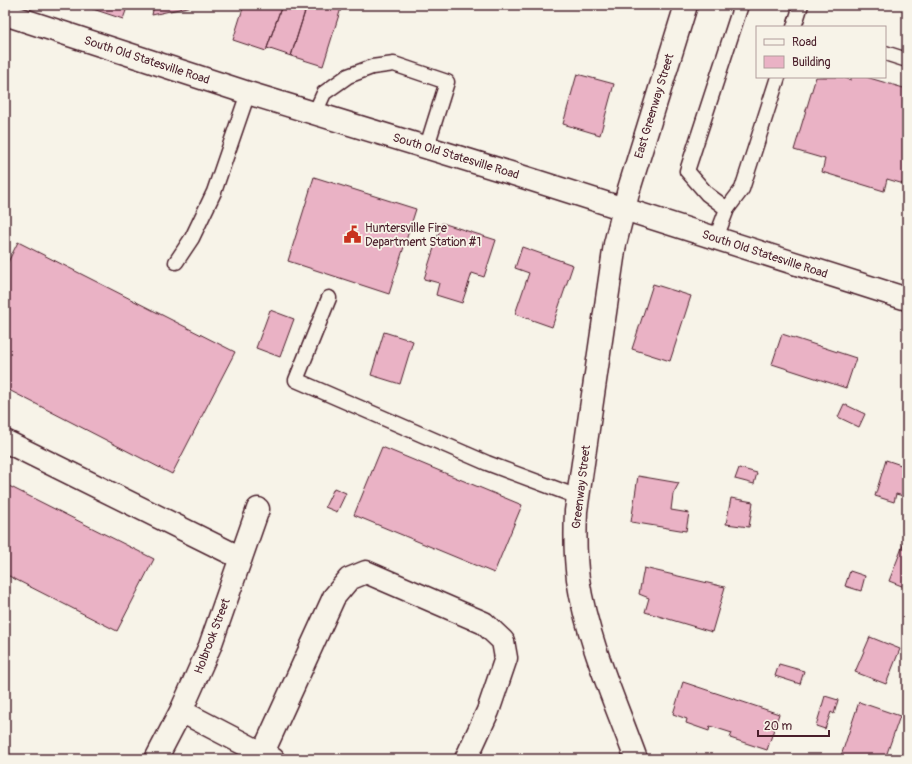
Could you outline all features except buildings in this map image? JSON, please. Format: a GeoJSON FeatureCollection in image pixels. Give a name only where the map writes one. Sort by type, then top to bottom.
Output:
{"type":"FeatureCollection","features":[{"type":"Feature","properties":{"kind":"street","name":"East Greenway Street"},"geometry":{"type":"LineString","coordinates":[[624,208],[686,5]]}},
{"type":"Feature","properties":{"kind":"street","name":"South Old Statesville Road"},"geometry":{"type":"LineString","coordinates":[[5,14],[248,93],[427,146],[907,299]]}},
{"type":"Feature","properties":{"kind":"street","name":"Greenway Street"},"geometry":{"type":"LineString","coordinates":[[624,208],[615,244],[578,497],[575,536],[578,578],[582,602],[594,643],[636,759]]}},
{"type":"Feature","properties":{"kind":"street"},"geometry":{"type":"LineString","coordinates":[[5,441],[241,558]]}},
{"type":"Feature","properties":{"kind":"street","name":"Holbrook Street"},"geometry":{"type":"LineString","coordinates":[[156,759],[181,711],[210,646],[258,509]]}},
{"type":"Feature","properties":{"kind":"street"},"geometry":{"type":"LineString","coordinates":[[181,711],[265,757],[334,597],[349,579],[366,572],[484,623],[503,641],[506,658],[488,711],[466,759]]}},
{"type":"Feature","properties":{"kind":"lane"},"geometry":{"type":"LineString","coordinates":[[727,209],[707,194],[687,171],[741,5]]}},
{"type":"Feature","properties":{"kind":"lane"},"geometry":{"type":"LineString","coordinates":[[795,26],[801,5]]}},
{"type":"Feature","properties":{"kind":"lane"},"geometry":{"type":"LineString","coordinates":[[886,53],[907,60]]}},
{"type":"Feature","properties":{"kind":"lane"},"geometry":{"type":"LineString","coordinates":[[315,113],[324,93],[348,76],[372,67],[394,64],[447,82],[427,146]]}},
{"type":"Feature","properties":{"kind":"lane"},"geometry":{"type":"LineString","coordinates":[[716,238],[727,209],[742,189],[778,78]]}},
{"type":"Feature","properties":{"kind":"lane"},"geometry":{"type":"LineString","coordinates":[[176,262],[192,238],[214,192],[248,93]]}},
{"type":"Feature","properties":{"kind":"lane"},"geometry":{"type":"LineString","coordinates":[[329,298],[296,380],[487,463],[578,497]]}},
{"type":"Feature","properties":{"kind":"place","name":"Huntersville Fire Department Station #1"},"geometry":{"type":"Point","coordinates":[352,235]}}]}
